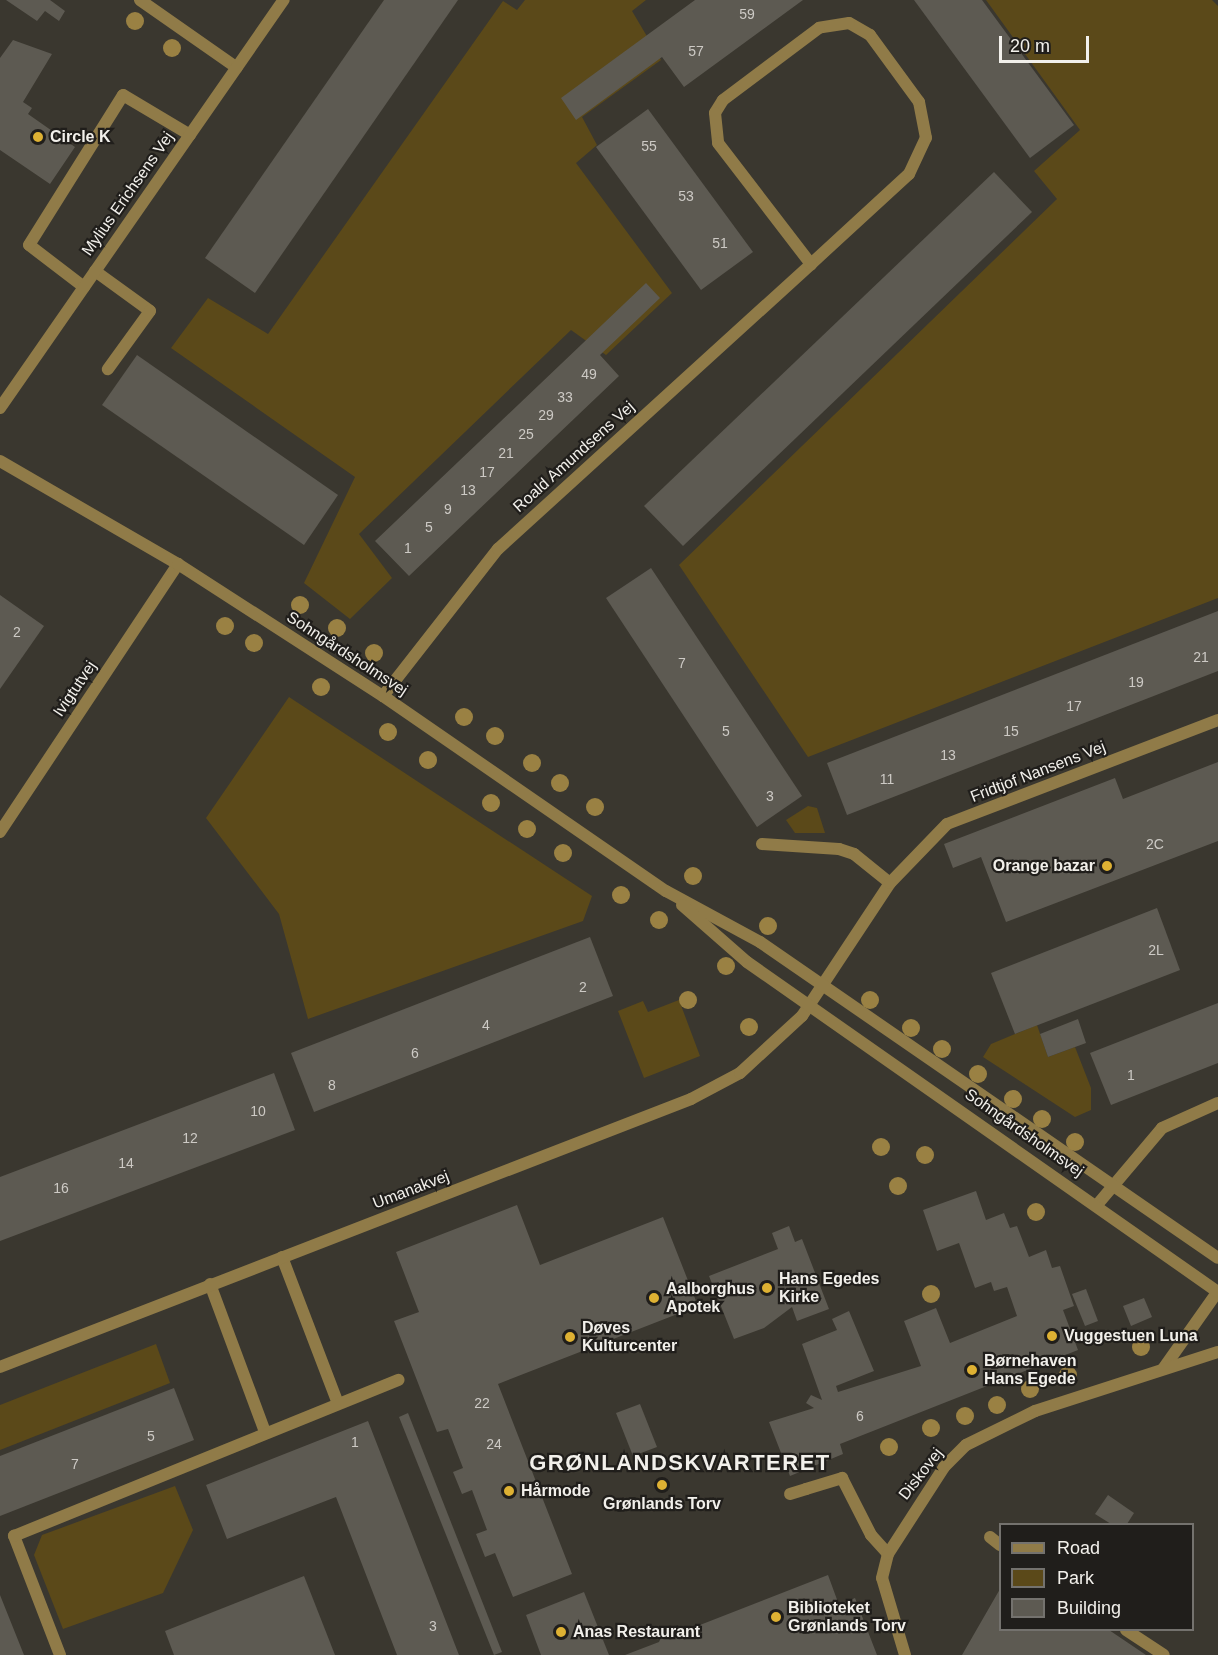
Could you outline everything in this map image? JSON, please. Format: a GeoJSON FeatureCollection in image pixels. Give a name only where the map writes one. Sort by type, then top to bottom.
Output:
{"type":"FeatureCollection","features":[{"type":"Feature","properties":{"kind":"street"},"geometry":{"type":"LineString","coordinates":[[140,0],[237,68]]}},
{"type":"Feature","properties":{"kind":"street","name":"Mylius Erichsens Vej"},"geometry":{"type":"LineString","coordinates":[[0,408],[284,0]]}},
{"type":"Feature","properties":{"kind":"street","name":"Roald Amundsens Vej"},"geometry":{"type":"LineString","coordinates":[[383,696],[498,549],[811,264],[909,174],[926,138],[919,102],[870,35],[849,23],[819,28],[723,100],[715,113],[718,143],[811,264]]}},
{"type":"Feature","properties":{"kind":"street"},"geometry":{"type":"LineString","coordinates":[[84,287],[29,245],[123,95],[190,135]]}},
{"type":"Feature","properties":{"kind":"street"},"geometry":{"type":"LineString","coordinates":[[94,272],[150,311],[108,369]]}},
{"type":"Feature","properties":{"kind":"street","name":"Sohngårdsholmsvej"},"geometry":{"type":"LineString","coordinates":[[0,461],[178,564],[383,696],[666,891],[760,942],[1218,1258]]}},
{"type":"Feature","properties":{"kind":"street","name":"Ivigtutvej"},"geometry":{"type":"LineString","coordinates":[[0,832],[178,564]]}},
{"type":"Feature","properties":{"kind":"street","name":"Fridtjof Nansens Vej"},"geometry":{"type":"LineString","coordinates":[[821,985],[890,883],[913,854],[947,824],[1218,720]]}},
{"type":"Feature","properties":{"kind":"street"},"geometry":{"type":"LineString","coordinates":[[762,844],[839,849],[854,854],[890,883]]}},
{"type":"Feature","properties":{"kind":"street","name":"Sohngårdsholmsvej"},"geometry":{"type":"LineString","coordinates":[[666,891],[747,962],[1218,1291]]}},
{"type":"Feature","properties":{"kind":"street"},"geometry":{"type":"LineString","coordinates":[[809,1004],[821,985]]}},
{"type":"Feature","properties":{"kind":"street","name":"Umanakvej"},"geometry":{"type":"LineString","coordinates":[[0,1367],[691,1099],[740,1073],[809,1004]]}},
{"type":"Feature","properties":{"kind":"street"},"geometry":{"type":"LineString","coordinates":[[1097,1205],[1110,1185],[1162,1128],[1218,1103]]}},
{"type":"Feature","properties":{"kind":"street"},"geometry":{"type":"LineString","coordinates":[[282,1257],[338,1404]]}},
{"type":"Feature","properties":{"kind":"street"},"geometry":{"type":"LineString","coordinates":[[210,1284],[265,1432]]}},
{"type":"Feature","properties":{"kind":"street"},"geometry":{"type":"LineString","coordinates":[[1163,1369],[1218,1291]]}},
{"type":"Feature","properties":{"kind":"street","name":"Diskovej"},"geometry":{"type":"LineString","coordinates":[[905,1655],[882,1578],[888,1554],[924,1492],[966,1445],[1035,1411],[1218,1352]]}},
{"type":"Feature","properties":{"kind":"street"},"geometry":{"type":"LineString","coordinates":[[60,1655],[14,1536],[265,1432],[399,1380]]}},
{"type":"Feature","properties":{"kind":"street"},"geometry":{"type":"LineString","coordinates":[[790,1494],[842,1478],[871,1535],[888,1554]]}},
{"type":"Feature","properties":{"kind":"street"},"geometry":{"type":"LineString","coordinates":[[990,1537],[999,1544]]}},
{"type":"Feature","properties":{"kind":"street"},"geometry":{"type":"LineString","coordinates":[[1129,1631],[1164,1655]]}},
{"type":"Feature","properties":{"kind":"green space"},"geometry":{"type":"Polygon","coordinates":[[[525,0],[646,0],[632,11],[661,60],[582,117],[597,145],[576,163],[672,293],[606,355],[571,330],[359,534],[392,578],[350,619],[304,583],[355,477],[171,348],[208,298],[268,334],[503,1],[517,10],[525,0]]]}},
{"type":"Feature","properties":{"kind":"green space"},"geometry":{"type":"Polygon","coordinates":[[[986,0],[1212,0],[1218,6],[1218,598],[808,757],[679,565],[1057,199],[1034,171],[1080,130],[986,0]]]}},
{"type":"Feature","properties":{"kind":"green space"},"geometry":{"type":"Polygon","coordinates":[[[289,697],[592,896],[583,921],[308,1019],[279,914],[206,818],[289,697]]]}},
{"type":"Feature","properties":{"kind":"green space"},"geometry":{"type":"Polygon","coordinates":[[[808,806],[817,808],[825,833],[795,833],[786,820],[808,806]]]}},
{"type":"Feature","properties":{"kind":"green space"},"geometry":{"type":"Polygon","coordinates":[[[679,1000],[700,1056],[644,1078],[618,1011],[643,1001],[648,1012],[679,1000]]]}},
{"type":"Feature","properties":{"kind":"green space"},"geometry":{"type":"Polygon","coordinates":[[[1037,1025],[1048,1057],[1075,1047],[1091,1088],[1091,1110],[1075,1117],[983,1057],[991,1044],[1037,1025]]]}},
{"type":"Feature","properties":{"kind":"green space"},"geometry":{"type":"Polygon","coordinates":[[[156,1344],[170,1383],[0,1450],[0,1405],[156,1344]]]}},
{"type":"Feature","properties":{"kind":"green space"},"geometry":{"type":"Polygon","coordinates":[[[175,1486],[193,1530],[163,1593],[63,1629],[34,1555],[42,1535],[175,1486]]]}},
{"type":"Feature","properties":{"kind":"building"},"geometry":{"type":"Polygon","coordinates":[[[6,0],[50,0],[65,11],[59,21],[45,11],[37,21],[6,0]]]}},
{"type":"Feature","properties":{"kind":"building"},"geometry":{"type":"Polygon","coordinates":[[[384,0],[458,0],[255,293],[205,258],[384,0]]]}},
{"type":"Feature","properties":{"kind":"building"},"geometry":{"type":"Polygon","coordinates":[[[695,0],[803,0],[684,87],[662,57],[576,120],[561,98],[695,0]]]}},
{"type":"Feature","properties":{"kind":"building"},"geometry":{"type":"Polygon","coordinates":[[[914,0],[982,0],[1074,125],[1030,158],[914,0]]]}},
{"type":"Feature","properties":{"kind":"building"},"geometry":{"type":"Polygon","coordinates":[[[13,40],[52,54],[23,102],[32,108],[28,114],[75,147],[50,184],[0,150],[0,58],[13,40]]]}},
{"type":"Feature","properties":{"kind":"building"},"geometry":{"type":"Polygon","coordinates":[[[648,109],[753,252],[701,290],[596,147],[648,109]]]}},
{"type":"Feature","properties":{"kind":"building"},"geometry":{"type":"Polygon","coordinates":[[[994,172],[1032,212],[683,546],[644,506],[994,172]]]}},
{"type":"Feature","properties":{"kind":"building"},"geometry":{"type":"Polygon","coordinates":[[[646,283],[660,298],[600,355],[619,376],[409,576],[375,541],[646,283]]]}},
{"type":"Feature","properties":{"kind":"building"},"geometry":{"type":"Polygon","coordinates":[[[137,355],[338,495],[304,545],[102,405],[137,355]]]}},
{"type":"Feature","properties":{"kind":"building"},"geometry":{"type":"Polygon","coordinates":[[[651,568],[802,796],[757,827],[606,598],[651,568]]]}},
{"type":"Feature","properties":{"kind":"building"},"geometry":{"type":"Polygon","coordinates":[[[0,595],[44,626],[0,689],[0,595]]]}},
{"type":"Feature","properties":{"kind":"building"},"geometry":{"type":"Polygon","coordinates":[[[1218,611],[1218,671],[847,815],[827,763],[1218,611]]]}},
{"type":"Feature","properties":{"kind":"building"},"geometry":{"type":"Polygon","coordinates":[[[1218,762],[1218,841],[1006,922],[981,857],[953,868],[944,844],[1115,778],[1123,799],[1218,762]]]}},
{"type":"Feature","properties":{"kind":"building"},"geometry":{"type":"Polygon","coordinates":[[[1157,908],[1180,970],[1015,1034],[991,973],[1157,908]]]}},
{"type":"Feature","properties":{"kind":"building"},"geometry":{"type":"Polygon","coordinates":[[[590,937],[613,996],[314,1112],[291,1053],[590,937]]]}},
{"type":"Feature","properties":{"kind":"building"},"geometry":{"type":"Polygon","coordinates":[[[1218,1003],[1218,1063],[1111,1105],[1090,1053],[1218,1003]]]}},
{"type":"Feature","properties":{"kind":"building"},"geometry":{"type":"Polygon","coordinates":[[[1078,1019],[1086,1043],[1048,1057],[1040,1034],[1078,1019]]]}},
{"type":"Feature","properties":{"kind":"building"},"geometry":{"type":"Polygon","coordinates":[[[274,1073],[295,1130],[0,1241],[0,1177],[274,1073]]]}},
{"type":"Feature","properties":{"kind":"building"},"geometry":{"type":"Polygon","coordinates":[[[976,1191],[986,1220],[1004,1213],[1010,1228],[1017,1226],[1029,1257],[1046,1250],[1052,1268],[1060,1266],[1074,1306],[1063,1310],[1078,1350],[840,1444],[843,1454],[790,1476],[769,1422],[814,1408],[806,1403],[811,1395],[822,1400],[802,1344],[837,1330],[832,1319],[849,1311],[874,1371],[836,1386],[838,1392],[921,1366],[904,1321],[936,1308],[950,1343],[1017,1316],[1007,1287],[994,1291],[991,1282],[975,1288],[959,1243],[937,1251],[923,1210],[976,1191]]]}},
{"type":"Feature","properties":{"kind":"building"},"geometry":{"type":"Polygon","coordinates":[[[517,1205],[540,1265],[663,1217],[698,1306],[498,1384],[572,1574],[513,1597],[495,1553],[485,1557],[476,1534],[487,1530],[472,1490],[462,1494],[453,1472],[463,1468],[448,1429],[437,1432],[394,1321],[419,1312],[396,1252],[517,1205]]]}},
{"type":"Feature","properties":{"kind":"building","name":"Hans Egedes Kirke"},"geometry":{"type":"Polygon","coordinates":[[[789,1226],[795,1242],[802,1239],[829,1309],[797,1321],[792,1307],[764,1328],[734,1339],[709,1276],[778,1249],[772,1233],[789,1226]]]}},
{"type":"Feature","properties":{"kind":"building"},"geometry":{"type":"Polygon","coordinates":[[[1086,1289],[1098,1321],[1085,1326],[1072,1294],[1086,1289]]]}},
{"type":"Feature","properties":{"kind":"building"},"geometry":{"type":"Polygon","coordinates":[[[1144,1298],[1152,1317],[1131,1326],[1123,1306],[1144,1298]]]}},
{"type":"Feature","properties":{"kind":"building"},"geometry":{"type":"Polygon","coordinates":[[[174,1388],[194,1440],[0,1516],[0,1456],[174,1388]]]}},
{"type":"Feature","properties":{"kind":"building"},"geometry":{"type":"Polygon","coordinates":[[[640,1404],[657,1447],[633,1456],[616,1413],[640,1404]]]}},
{"type":"Feature","properties":{"kind":"building"},"geometry":{"type":"Polygon","coordinates":[[[408,1413],[502,1652],[494,1655],[399,1417],[408,1413]]]}},
{"type":"Feature","properties":{"kind":"building"},"geometry":{"type":"Polygon","coordinates":[[[368,1421],[459,1655],[397,1655],[336,1497],[227,1539],[206,1485],[368,1421]]]}},
{"type":"Feature","properties":{"kind":"building"},"geometry":{"type":"Polygon","coordinates":[[[1108,1495],[1134,1513],[1128,1523],[1109,1523],[1095,1514],[1108,1495]]]}},
{"type":"Feature","properties":{"kind":"building"},"geometry":{"type":"Polygon","coordinates":[[[828,1575],[839,1605],[855,1598],[877,1655],[625,1655],[659,1642],[666,1626],[682,1632],[828,1575]]]}},
{"type":"Feature","properties":{"kind":"building"},"geometry":{"type":"Polygon","coordinates":[[[304,1576],[335,1655],[174,1655],[165,1631],[304,1576]]]}},
{"type":"Feature","properties":{"kind":"building"},"geometry":{"type":"Polygon","coordinates":[[[999,1591],[999,1631],[1110,1631],[1146,1655],[962,1655],[999,1591]]]}},
{"type":"Feature","properties":{"kind":"building"},"geometry":{"type":"Polygon","coordinates":[[[584,1592],[609,1655],[541,1655],[526,1615],[584,1592]]]}},
{"type":"Feature","properties":{"kind":"building"},"geometry":{"type":"Polygon","coordinates":[[[0,1595],[24,1655],[0,1655],[0,1595]]]}},
{"type":"Feature","properties":{"kind":"place","name":"Circle K"},"geometry":{"type":"Point","coordinates":[38,137]}},
{"type":"Feature","properties":{"kind":"place","name":"Orange bazar"},"geometry":{"type":"Point","coordinates":[1107,866]}},
{"type":"Feature","properties":{"kind":"place","name":"Hans Egedes Kirke"},"geometry":{"type":"Point","coordinates":[767,1288]}},
{"type":"Feature","properties":{"kind":"place","name":"Aalborghus Apotek"},"geometry":{"type":"Point","coordinates":[654,1298]}},
{"type":"Feature","properties":{"kind":"place","name":"Vuggestuen Luna"},"geometry":{"type":"Point","coordinates":[1052,1336]}},
{"type":"Feature","properties":{"kind":"place","name":"Døves Kulturcenter"},"geometry":{"type":"Point","coordinates":[570,1337]}},
{"type":"Feature","properties":{"kind":"place","name":"Børnehaven Hans Egede"},"geometry":{"type":"Point","coordinates":[972,1370]}},
{"type":"Feature","properties":{"kind":"place","name":"Grønlands Torv"},"geometry":{"type":"Point","coordinates":[662,1485]}},
{"type":"Feature","properties":{"kind":"place","name":"Hårmode"},"geometry":{"type":"Point","coordinates":[509,1491]}},
{"type":"Feature","properties":{"kind":"place","name":"Biblioteket Grønlands Torv"},"geometry":{"type":"Point","coordinates":[776,1617]}},
{"type":"Feature","properties":{"kind":"place","name":"Anas Restaurant"},"geometry":{"type":"Point","coordinates":[561,1632]}},
{"type":"Feature","properties":{"kind":"district","name":"GRØNLANDSKVARTERET"},"geometry":{"type":"Point","coordinates":[680,1463]}}]}
